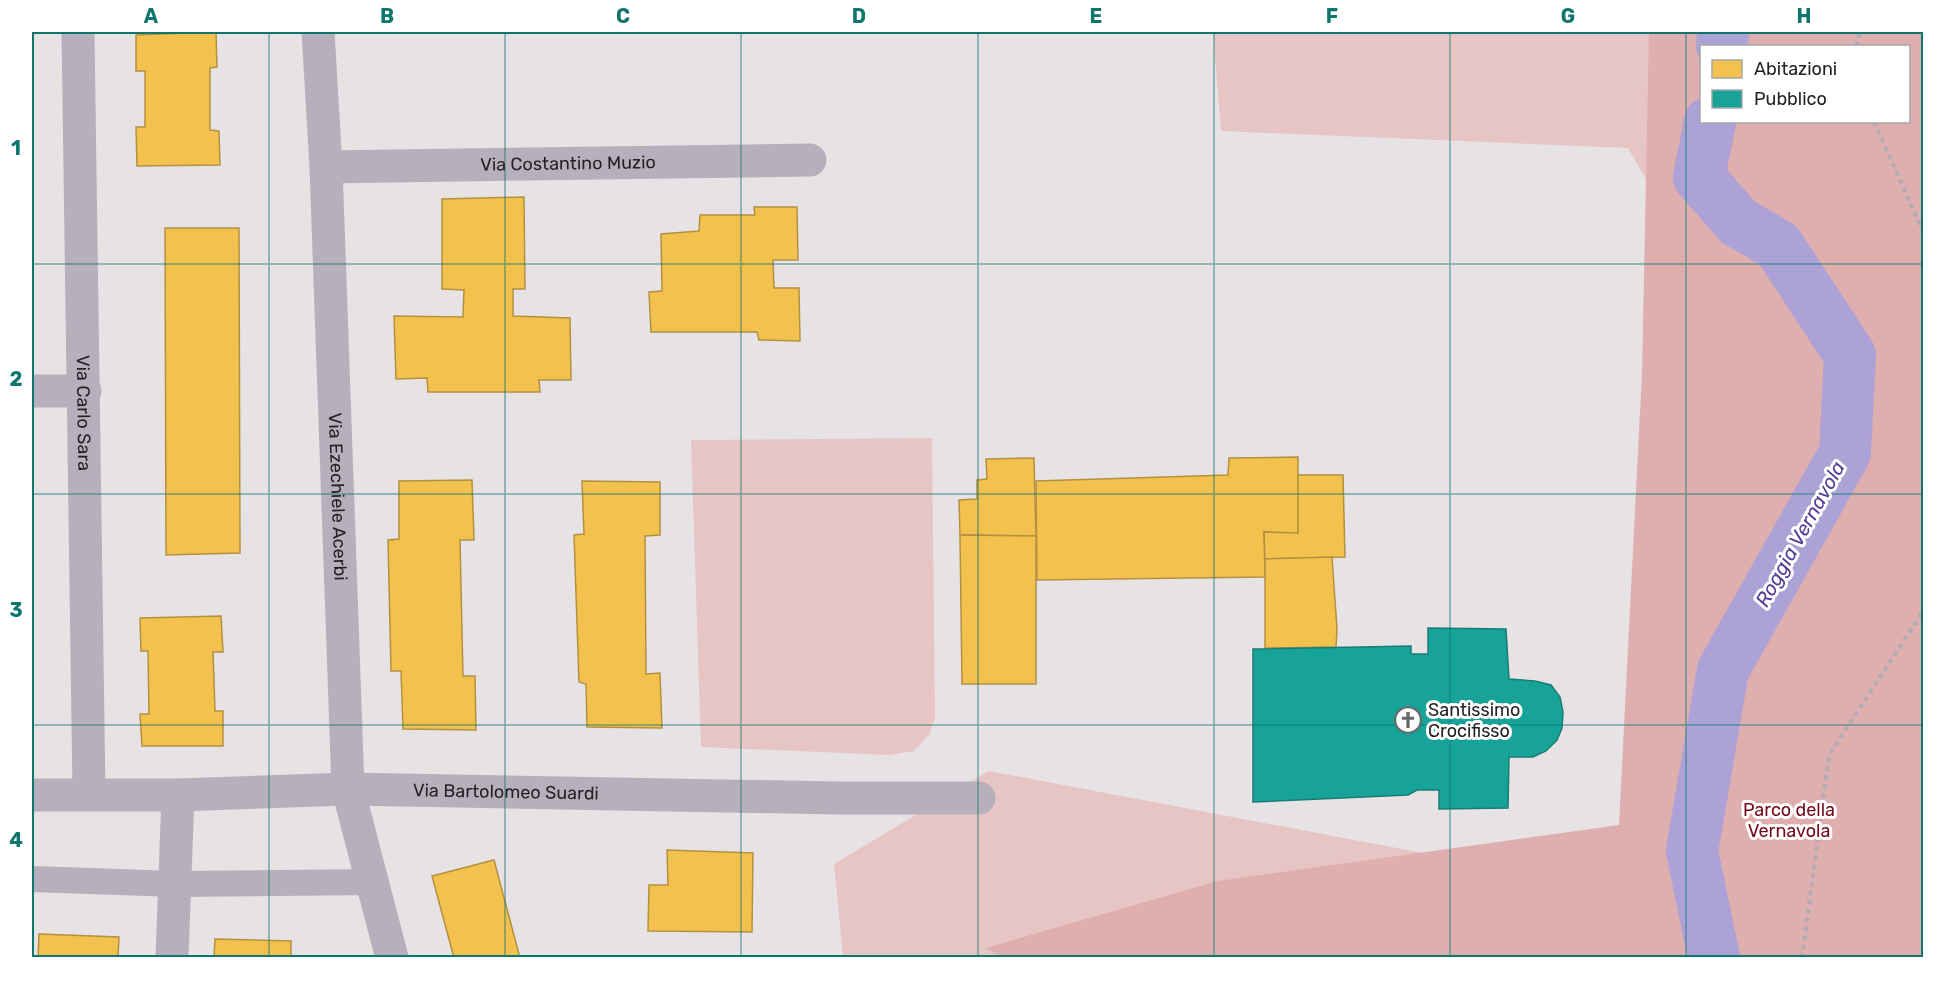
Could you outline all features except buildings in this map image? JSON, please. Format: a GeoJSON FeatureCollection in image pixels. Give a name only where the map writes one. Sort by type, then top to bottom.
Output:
{"type":"FeatureCollection","features":[{"type":"Feature","properties":{"kind":"street","name":"Via Carlo Sara"},"geometry":{"type":"LineString","coordinates":[[78,32],[85,391],[89,794]]}},
{"type":"Feature","properties":{"kind":"street","name":"Via Ezechiele Acerbi"},"geometry":{"type":"LineString","coordinates":[[318,32],[326,167],[348,789],[392,957]]}},
{"type":"Feature","properties":{"kind":"street","name":"Via Costantino Muzio"},"geometry":{"type":"LineString","coordinates":[[326,167],[810,160]]}},
{"type":"Feature","properties":{"kind":"street"},"geometry":{"type":"LineString","coordinates":[[32,391],[85,391]]}},
{"type":"Feature","properties":{"kind":"street","name":"Via Bartolomeo Suardi"},"geometry":{"type":"LineString","coordinates":[[32,795],[178,795],[348,789],[837,798],[979,798]]}},
{"type":"Feature","properties":{"kind":"street"},"geometry":{"type":"LineString","coordinates":[[172,957],[178,795]]}},
{"type":"Feature","properties":{"kind":"lane"},"geometry":{"type":"LineString","coordinates":[[32,879],[175,884],[373,882]]}},
{"type":"Feature","properties":{"kind":"path"},"geometry":{"type":"LineString","coordinates":[[1874,123],[1923,234]]}},
{"type":"Feature","properties":{"kind":"path"},"geometry":{"type":"LineString","coordinates":[[1802,957],[1829,755],[1923,610]]}},
{"type":"Feature","properties":{"kind":"green space","name":"Parco della Vernavola"},"geometry":{"type":"Polygon","coordinates":[[[1213,32],[1923,32],[1923,957],[843,957],[834,864],[989,771],[1566,880],[1651,833],[1696,266],[1628,148],[1221,131],[1213,32]]]}},
{"type":"Feature","properties":{"kind":"green space","name":"Parco della Vernavola"},"geometry":{"type":"Polygon","coordinates":[[[1649,32],[1923,32],[1923,957],[1003,958],[986,948],[1218,881],[1619,825],[1642,373],[1649,32]]]}},
{"type":"Feature","properties":{"kind":"green space"},"geometry":{"type":"Polygon","coordinates":[[[932,438],[935,718],[929,735],[914,751],[889,755],[701,747],[691,440],[932,438]]]}},
{"type":"Feature","properties":{"kind":"waterway","name":"Roggia Vernavola"},"geometry":{"type":"LineString","coordinates":[[1722,45],[1723,32]]}},
{"type":"Feature","properties":{"kind":"waterway","name":"Roggia Vernavola"},"geometry":{"type":"LineString","coordinates":[[1710,123],[1699,177],[1738,222],[1778,245],[1850,355],[1845,453],[1723,670],[1692,851],[1714,958]]}},
{"type":"Feature","properties":{"kind":"place","name":"Santissimo Crocifisso"},"geometry":{"type":"Point","coordinates":[1408,720]}}]}
